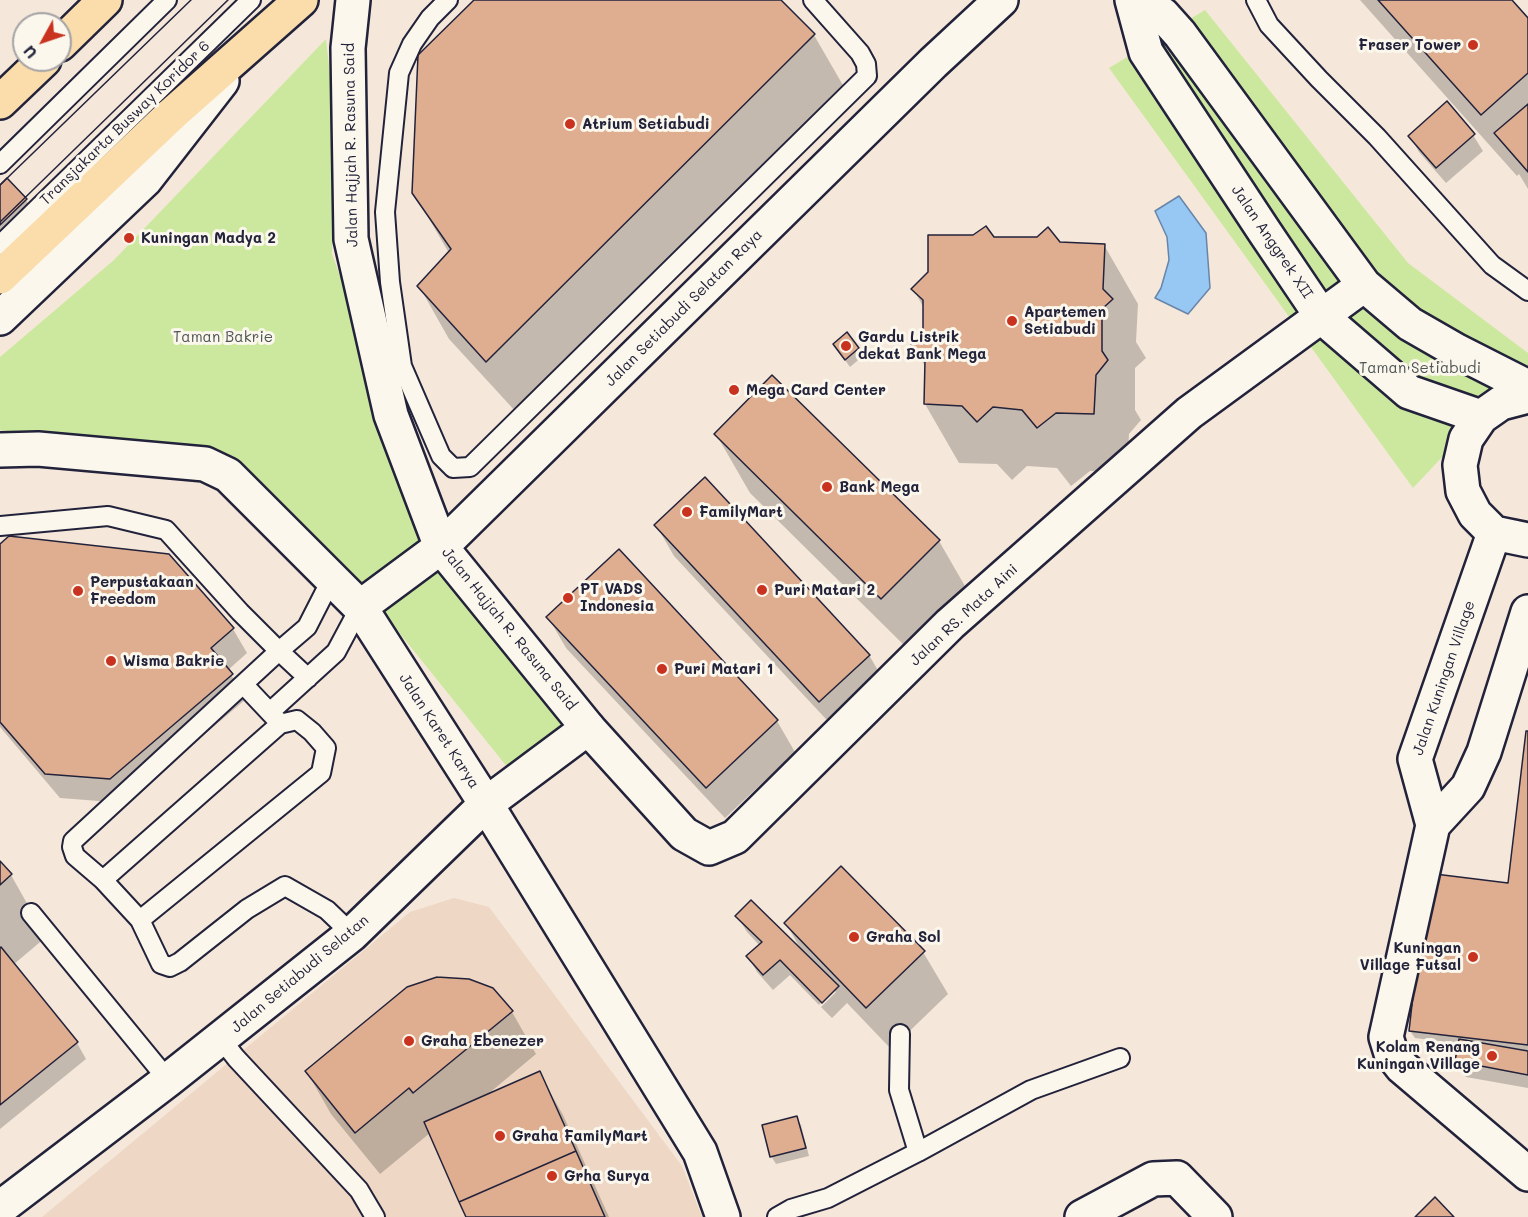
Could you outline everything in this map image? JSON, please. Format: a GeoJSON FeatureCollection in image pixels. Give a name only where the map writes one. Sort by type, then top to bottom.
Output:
{"type":"FeatureCollection","features":[{"type":"Feature","properties":{"kind":"main road"},"geometry":{"type":"LineString","coordinates":[[72,32],[105,0]]}},
{"type":"Feature","properties":{"kind":"main road"},"geometry":{"type":"LineString","coordinates":[[0,276],[172,114],[301,0]]}},
{"type":"Feature","properties":{"kind":"main road"},"geometry":{"type":"LineString","coordinates":[[3,92],[29,72]]}},
{"type":"Feature","properties":{"kind":"street","name":"Jalan Hajjah R. Rasuna Said"},"geometry":{"type":"LineString","coordinates":[[353,0],[348,48],[351,239],[391,415],[441,546],[588,728]]}},
{"type":"Feature","properties":{"kind":"street","name":"Jalan Setiabudi Selatan Raya"},"geometry":{"type":"LineString","coordinates":[[360,607],[441,546],[933,63],[1001,0]]}},
{"type":"Feature","properties":{"kind":"street","name":"Jalan Anggrek XII"},"geometry":{"type":"LineString","coordinates":[[1132,0],[1146,52],[1257,222],[1322,316],[1409,392],[1481,417]]}},
{"type":"Feature","properties":{"kind":"street"},"geometry":{"type":"LineString","coordinates":[[1144,0],[1163,15],[1180,34],[1364,285],[1410,324],[1528,387]]}},
{"type":"Feature","properties":{"kind":"street"},"geometry":{"type":"LineString","coordinates":[[0,318],[145,180],[247,48]]}},
{"type":"Feature","properties":{"kind":"street","name":"Jalan RS. Mata Aini"},"geometry":{"type":"LineString","coordinates":[[588,728],[684,834],[710,848],[735,837],[950,624],[1189,413],[1364,285]]}},
{"type":"Feature","properties":{"kind":"street"},"geometry":{"type":"LineString","coordinates":[[1528,396],[1501,403],[1481,417],[1467,439],[1460,465],[1463,491],[1475,514],[1494,533],[1528,540]]}},
{"type":"Feature","properties":{"kind":"street","name":"Jalan Karet Karya"},"geometry":{"type":"LineString","coordinates":[[0,450],[38,449],[205,464],[228,476],[360,607],[486,804],[700,1152],[723,1217]]}},
{"type":"Feature","properties":{"kind":"street","name":"Jalan Kuningan Village"},"geometry":{"type":"LineString","coordinates":[[1494,533],[1415,759],[1432,825],[1386,1036],[1391,1053],[1402,1067],[1528,1174]]}},
{"type":"Feature","properties":{"kind":"street"},"geometry":{"type":"LineString","coordinates":[[1432,825],[1468,787],[1484,752],[1528,612]]}},
{"type":"Feature","properties":{"kind":"street","name":"Jalan Setiabudi Selatan"},"geometry":{"type":"LineString","coordinates":[[0,1208],[221,1039],[352,934],[486,804],[588,728]]}},
{"type":"Feature","properties":{"kind":"street"},"geometry":{"type":"LineString","coordinates":[[1082,1217],[1153,1179],[1177,1178],[1215,1217]]}},
{"type":"Feature","properties":{"kind":"lane"},"geometry":{"type":"LineString","coordinates":[[0,164],[167,0]]}},
{"type":"Feature","properties":{"kind":"lane","name":"Transjakarta Busway Koridor 6"},"geometry":{"type":"LineString","coordinates":[[0,245],[251,0]]}},
{"type":"Feature","properties":{"kind":"lane"},"geometry":{"type":"LineString","coordinates":[[448,0],[430,18],[412,44],[399,73],[385,212],[390,282],[402,366],[441,456],[453,468],[470,467],[867,76],[866,64],[860,53],[813,0]]}},
{"type":"Feature","properties":{"kind":"lane"},"geometry":{"type":"LineString","coordinates":[[1256,0],[1269,25],[1377,137],[1492,265],[1528,291]]}},
{"type":"Feature","properties":{"kind":"lane"},"geometry":{"type":"LineString","coordinates":[[0,526],[108,516],[166,530],[240,612],[308,678]]}},
{"type":"Feature","properties":{"kind":"lane"},"geometry":{"type":"LineString","coordinates":[[332,578],[307,627],[73,841],[72,847],[75,856],[103,880],[140,920],[161,964],[170,967],[180,962],[247,909],[285,886],[327,910],[352,934]]}},
{"type":"Feature","properties":{"kind":"lane"},"geometry":{"type":"LineString","coordinates":[[103,880],[275,718],[308,678],[336,652],[360,607]]}},
{"type":"Feature","properties":{"kind":"lane"},"geometry":{"type":"LineString","coordinates":[[140,920],[321,773],[326,748],[312,732],[297,720],[275,718],[243,684]]}},
{"type":"Feature","properties":{"kind":"lane"},"geometry":{"type":"LineString","coordinates":[[31,913],[168,1080]]}},
{"type":"Feature","properties":{"kind":"lane"},"geometry":{"type":"LineString","coordinates":[[900,1035],[899,1090],[918,1152]]}},
{"type":"Feature","properties":{"kind":"lane"},"geometry":{"type":"LineString","coordinates":[[221,1039],[359,1190],[375,1217]]}},
{"type":"Feature","properties":{"kind":"lane"},"geometry":{"type":"LineString","coordinates":[[777,1217],[791,1209],[828,1198],[1031,1090],[1120,1058]]}},
{"type":"Feature","properties":{"kind":"shaded area"},"geometry":{"type":"Polygon","coordinates":[[[454,898],[489,907],[682,1166],[702,1217],[42,1217],[410,912],[454,898]]]}},
{"type":"Feature","properties":{"kind":"green space","name":"Taman Setiabudi"},"geometry":{"type":"Polygon","coordinates":[[[1205,10],[1408,263],[1528,353],[1528,366],[1413,488],[1109,68],[1205,10]]]}},
{"type":"Feature","properties":{"kind":"green space","name":"Taman Bakrie"},"geometry":{"type":"Polygon","coordinates":[[[326,39],[335,120],[332,254],[387,405],[425,545],[563,723],[508,768],[365,590],[234,473],[0,430],[0,357],[114,260],[326,39]]]}},
{"type":"Feature","properties":{"kind":"water"},"geometry":{"type":"Polygon","coordinates":[[[1179,196],[1206,233],[1210,288],[1188,314],[1155,298],[1161,288],[1169,260],[1167,237],[1155,211],[1179,196]]]}},
{"type":"Feature","properties":{"kind":"building","name":"Atrium Setiabudi"},"geometry":{"type":"Polygon","coordinates":[[[474,0],[781,0],[815,34],[486,362],[417,286],[451,249],[412,193],[418,55],[474,0]]]}},
{"type":"Feature","properties":{"kind":"building","name":"Fraser Tower"},"geometry":{"type":"Polygon","coordinates":[[[1378,0],[1512,0],[1528,18],[1528,73],[1481,115],[1378,0]]]}},
{"type":"Feature","properties":{"kind":"building"},"geometry":{"type":"Polygon","coordinates":[[[1447,101],[1475,134],[1436,168],[1408,136],[1447,101]]]}},
{"type":"Feature","properties":{"kind":"building"},"geometry":{"type":"Polygon","coordinates":[[[1528,104],[1528,172],[1494,133],[1528,104]]]}},
{"type":"Feature","properties":{"kind":"building"},"geometry":{"type":"Polygon","coordinates":[[[7,178],[27,199],[0,225],[0,185],[7,178]]]}},
{"type":"Feature","properties":{"kind":"building","name":"Apartemen Setiabudi"},"geometry":{"type":"Polygon","coordinates":[[[986,226],[994,237],[1037,237],[1048,227],[1060,242],[1105,244],[1103,289],[1113,299],[1102,309],[1102,351],[1108,360],[1096,375],[1094,414],[1056,413],[1037,428],[1022,410],[993,407],[977,422],[962,406],[924,404],[925,360],[911,345],[923,333],[923,300],[911,289],[928,272],[928,235],[973,235],[986,226]]]}},
{"type":"Feature","properties":{"kind":"building","name":"Gardu Listrik dekat Bank Mega"},"geometry":{"type":"Polygon","coordinates":[[[847,332],[859,348],[845,360],[833,344],[847,332]]]}},
{"type":"Feature","properties":{"kind":"building","name":"Bank Mega"},"geometry":{"type":"Polygon","coordinates":[[[772,375],[940,540],[881,599],[714,434],[772,375]]]}},
{"type":"Feature","properties":{"kind":"building","name":"Puri Matari 2"},"geometry":{"type":"Polygon","coordinates":[[[705,477],[870,655],[819,702],[654,525],[705,477]]]}},
{"type":"Feature","properties":{"kind":"building","name":"Wisma Bakrie"},"geometry":{"type":"Polygon","coordinates":[[[9,536],[169,554],[234,628],[211,648],[233,674],[110,779],[45,774],[0,722],[0,544],[9,536]]]}},
{"type":"Feature","properties":{"kind":"building","name":"Puri Matari 1"},"geometry":{"type":"Polygon","coordinates":[[[619,549],[778,720],[706,788],[546,617],[619,549]]]}},
{"type":"Feature","properties":{"kind":"building","name":"Kuningan Village Futsal"},"geometry":{"type":"Polygon","coordinates":[[[1526,731],[1528,731],[1528,1045],[1409,1031],[1427,873],[1508,883],[1526,731]]]}},
{"type":"Feature","properties":{"kind":"building"},"geometry":{"type":"Polygon","coordinates":[[[0,861],[12,874],[0,885],[0,861]]]}},
{"type":"Feature","properties":{"kind":"building","name":"Graha Sol"},"geometry":{"type":"Polygon","coordinates":[[[841,866],[925,951],[866,1008],[784,923],[841,866]]]}},
{"type":"Feature","properties":{"kind":"building"},"geometry":{"type":"Polygon","coordinates":[[[751,900],[839,986],[822,1003],[780,960],[763,975],[746,956],[762,942],[735,916],[751,900]]]}},
{"type":"Feature","properties":{"kind":"building"},"geometry":{"type":"Polygon","coordinates":[[[0,948],[78,1042],[0,1105],[0,948]]]}},
{"type":"Feature","properties":{"kind":"building","name":"Graha Ebenezer"},"geometry":{"type":"Polygon","coordinates":[[[437,977],[469,979],[493,988],[513,1011],[413,1093],[409,1088],[355,1133],[305,1071],[407,987],[437,977]]]}},
{"type":"Feature","properties":{"kind":"building","name":"Kolam Renang Kuningan Village"},"geometry":{"type":"Polygon","coordinates":[[[1459,1039],[1528,1051],[1528,1075],[1455,1061],[1459,1039]]]}},
{"type":"Feature","properties":{"kind":"building","name":"Graha FamilyMart"},"geometry":{"type":"Polygon","coordinates":[[[540,1071],[576,1151],[459,1202],[424,1122],[540,1071]]]}},
{"type":"Feature","properties":{"kind":"building"},"geometry":{"type":"Polygon","coordinates":[[[797,1116],[806,1148],[770,1157],[762,1125],[797,1116]]]}},
{"type":"Feature","properties":{"kind":"building","name":"Grha Surya"},"geometry":{"type":"Polygon","coordinates":[[[576,1151],[605,1217],[466,1217],[459,1202],[576,1151]]]}},
{"type":"Feature","properties":{"kind":"building"},"geometry":{"type":"Polygon","coordinates":[[[1435,1197],[1454,1217],[1415,1217],[1435,1197]]]}},
{"type":"Feature","properties":{"kind":"tram line"},"geometry":{"type":"LineString","coordinates":[[0,185],[191,0]]}},
{"type":"Feature","properties":{"kind":"tram line"},"geometry":{"type":"LineString","coordinates":[[0,222],[228,0]]}},
{"type":"Feature","properties":{"kind":"place","name":"Fraser Tower"},"geometry":{"type":"Point","coordinates":[1473,45]}},
{"type":"Feature","properties":{"kind":"place","name":"Atrium Setiabudi"},"geometry":{"type":"Point","coordinates":[570,124]}},
{"type":"Feature","properties":{"kind":"place","name":"Kuningan Madya 2"},"geometry":{"type":"Point","coordinates":[129,238]}},
{"type":"Feature","properties":{"kind":"place","name":"Apartemen Setiabudi"},"geometry":{"type":"Point","coordinates":[1012,321]}},
{"type":"Feature","properties":{"kind":"place","name":"Gardu Listrik dekat Bank Mega"},"geometry":{"type":"Point","coordinates":[846,346]}},
{"type":"Feature","properties":{"kind":"place","name":"Mega Card Center"},"geometry":{"type":"Point","coordinates":[734,390]}},
{"type":"Feature","properties":{"kind":"place","name":"Bank Mega"},"geometry":{"type":"Point","coordinates":[827,487]}},
{"type":"Feature","properties":{"kind":"place","name":"FamilyMart"},"geometry":{"type":"Point","coordinates":[687,512]}},
{"type":"Feature","properties":{"kind":"place","name":"Puri Matari 2"},"geometry":{"type":"Point","coordinates":[762,590]}},
{"type":"Feature","properties":{"kind":"place","name":"Perpustakaan Freedom"},"geometry":{"type":"Point","coordinates":[78,591]}},
{"type":"Feature","properties":{"kind":"place","name":"PT VADS Indonesia"},"geometry":{"type":"Point","coordinates":[568,598]}},
{"type":"Feature","properties":{"kind":"place","name":"Wisma Bakrie"},"geometry":{"type":"Point","coordinates":[111,661]}},
{"type":"Feature","properties":{"kind":"place","name":"Puri Matari 1"},"geometry":{"type":"Point","coordinates":[662,669]}},
{"type":"Feature","properties":{"kind":"place","name":"Graha Sol"},"geometry":{"type":"Point","coordinates":[854,937]}},
{"type":"Feature","properties":{"kind":"place","name":"Kuningan Village Futsal"},"geometry":{"type":"Point","coordinates":[1473,957]}},
{"type":"Feature","properties":{"kind":"place","name":"Graha Ebenezer"},"geometry":{"type":"Point","coordinates":[409,1041]}},
{"type":"Feature","properties":{"kind":"place","name":"Kolam Renang Kuningan Village"},"geometry":{"type":"Point","coordinates":[1492,1056]}},
{"type":"Feature","properties":{"kind":"place","name":"Graha FamilyMart"},"geometry":{"type":"Point","coordinates":[500,1136]}},
{"type":"Feature","properties":{"kind":"place","name":"Grha Surya"},"geometry":{"type":"Point","coordinates":[552,1176]}}]}
